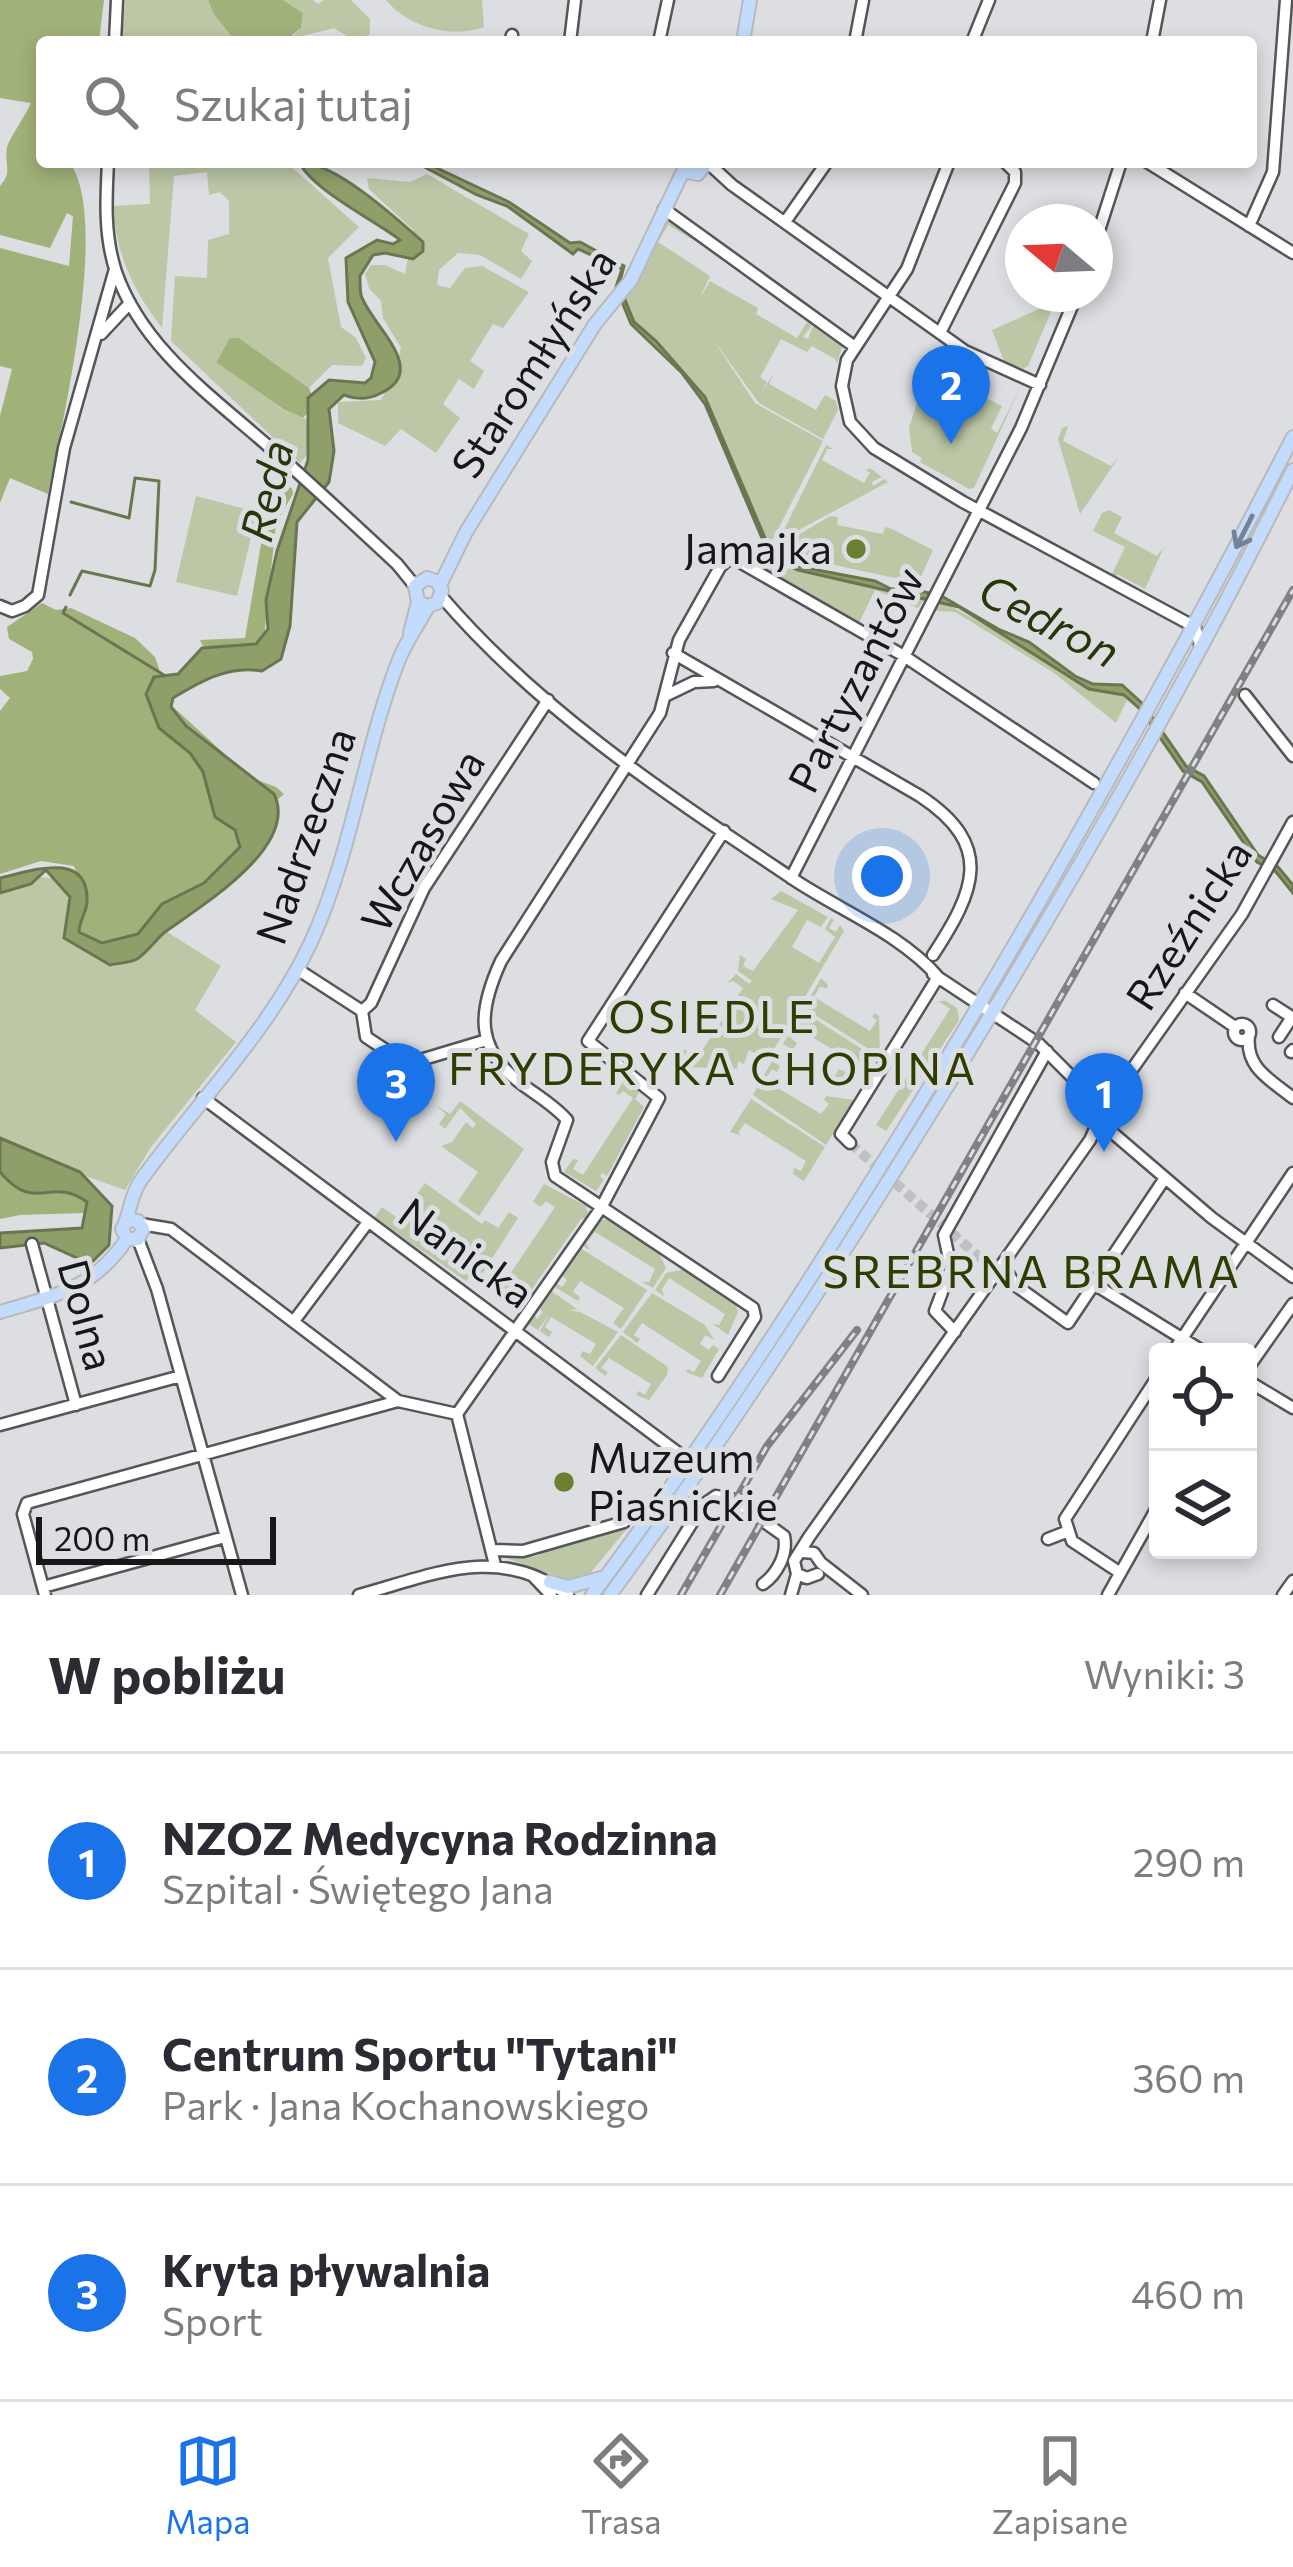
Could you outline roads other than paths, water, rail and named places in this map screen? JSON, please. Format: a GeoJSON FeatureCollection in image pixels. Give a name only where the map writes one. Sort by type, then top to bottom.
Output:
{"type":"FeatureCollection","features":[{"type":"Feature","properties":{"kind":"main road"},"geometry":{"type":"LineString","coordinates":[[744,36],[751,0]]}},
{"type":"Feature","properties":{"kind":"main road","name":"Staromłyńska"},"geometry":{"type":"LineString","coordinates":[[429,592],[631,280],[664,209],[692,168]]}},
{"type":"Feature","properties":{"kind":"main road"},"geometry":{"type":"LineString","coordinates":[[592,1595],[688,1461],[986,1009],[1293,437]]}},
{"type":"Feature","properties":{"kind":"main road"},"geometry":{"type":"LineString","coordinates":[[610,1595],[760,1381],[1151,738],[1293,470]]}},
{"type":"Feature","properties":{"kind":"main road","name":"Nadrzeczna"},"geometry":{"type":"LineString","coordinates":[[134,1230],[130,1196],[251,1042],[297,969],[326,904],[398,661],[429,592]]}},
{"type":"Feature","properties":{"kind":"main road"},"geometry":{"type":"LineString","coordinates":[[0,1312],[96,1276],[134,1230]]}},
{"type":"Feature","properties":{"kind":"main road"},"geometry":{"type":"LineString","coordinates":[[550,1588],[606,1577]]}},
{"type":"Feature","properties":{"kind":"street"},"geometry":{"type":"LineString","coordinates":[[115,36],[117,0]]}},
{"type":"Feature","properties":{"kind":"street"},"geometry":{"type":"LineString","coordinates":[[571,36],[574,0]]}},
{"type":"Feature","properties":{"kind":"street"},"geometry":{"type":"LineString","coordinates":[[660,36],[668,0]]}},
{"type":"Feature","properties":{"kind":"street"},"geometry":{"type":"LineString","coordinates":[[857,36],[863,0]]}},
{"type":"Feature","properties":{"kind":"street"},"geometry":{"type":"LineString","coordinates":[[974,36],[989,0]]}},
{"type":"Feature","properties":{"kind":"street"},"geometry":{"type":"LineString","coordinates":[[1153,36],[1160,0]]}},
{"type":"Feature","properties":{"kind":"street"},"geometry":{"type":"LineString","coordinates":[[1249,226],[1273,172],[1286,0]]}},
{"type":"Feature","properties":{"kind":"street"},"geometry":{"type":"LineString","coordinates":[[108,168],[107,226],[115,269],[130,304],[176,364],[548,700],[629,766],[1047,1051],[1104,1108]]}},
{"type":"Feature","properties":{"kind":"street"},"geometry":{"type":"LineString","coordinates":[[697,168],[731,184],[981,360],[1040,385]]}},
{"type":"Feature","properties":{"kind":"street"},"geometry":{"type":"LineString","coordinates":[[785,222],[822,168]]}},
{"type":"Feature","properties":{"kind":"street"},"geometry":{"type":"LineString","coordinates":[[947,168],[907,269],[855,347],[842,386],[844,408],[857,432],[874,448],[978,511],[1195,627],[1202,648]]}},
{"type":"Feature","properties":{"kind":"street"},"geometry":{"type":"LineString","coordinates":[[940,333],[1015,183],[1011,168]]}},
{"type":"Feature","properties":{"kind":"street"},"geometry":{"type":"LineString","coordinates":[[1108,204],[1119,168]]}},
{"type":"Feature","properties":{"kind":"street"},"geometry":{"type":"LineString","coordinates":[[1157,168],[1293,253]]}},
{"type":"Feature","properties":{"kind":"street"},"geometry":{"type":"LineString","coordinates":[[664,209],[855,347]]}},
{"type":"Feature","properties":{"kind":"street"},"geometry":{"type":"LineString","coordinates":[[0,606],[12,611],[38,595],[64,448],[115,269]]}},
{"type":"Feature","properties":{"kind":"street"},"geometry":{"type":"LineString","coordinates":[[106,305],[130,304]]}},
{"type":"Feature","properties":{"kind":"street"},"geometry":{"type":"LineString","coordinates":[[93,347],[105,326],[130,304]]}},
{"type":"Feature","properties":{"kind":"street","name":"Partyzantów"},"geometry":{"type":"LineString","coordinates":[[791,878],[978,511],[1070,312]]}},
{"type":"Feature","properties":{"kind":"street"},"geometry":{"type":"LineString","coordinates":[[718,1376],[755,1317],[753,1308],[555,1176],[552,1162],[567,1120],[507,1073],[487,1040],[482,1018],[501,961],[629,766],[667,695],[674,653],[720,567],[733,560],[904,656],[1094,783]]}},
{"type":"Feature","properties":{"kind":"street"},"geometry":{"type":"LineString","coordinates":[[674,653],[932,803],[964,840],[971,868],[968,893],[933,955]]}},
{"type":"Feature","properties":{"kind":"street"},"geometry":{"type":"LineString","coordinates":[[667,695],[694,682],[720,681]]}},
{"type":"Feature","properties":{"kind":"street"},"geometry":{"type":"LineString","coordinates":[[1246,695],[1293,756]]}},
{"type":"Feature","properties":{"kind":"street","name":"Wczasowa"},"geometry":{"type":"LineString","coordinates":[[362,1011],[378,993],[424,888],[548,700]]}},
{"type":"Feature","properties":{"kind":"street","name":"Rzeźnicka"},"geometry":{"type":"LineString","coordinates":[[795,1595],[810,1566],[816,1529],[1242,914],[1293,822]]}},
{"type":"Feature","properties":{"kind":"street"},"geometry":{"type":"LineString","coordinates":[[457,1414],[601,1208],[659,1098],[588,1041],[724,831]]}},
{"type":"Feature","properties":{"kind":"street"},"geometry":{"type":"LineString","coordinates":[[297,969],[362,1011],[366,1037],[407,1064],[487,1040]]}},
{"type":"Feature","properties":{"kind":"street"},"geometry":{"type":"LineString","coordinates":[[850,1143],[841,1134],[938,976]]}},
{"type":"Feature","properties":{"kind":"street"},"geometry":{"type":"LineString","coordinates":[[1185,993],[1235,1027],[1237,1038],[1250,1036],[1252,1063],[1293,1098]]}},
{"type":"Feature","properties":{"kind":"street"},"geometry":{"type":"LineString","coordinates":[[1273,1005],[1293,1018],[1279,1037]]}},
{"type":"Feature","properties":{"kind":"street"},"geometry":{"type":"LineString","coordinates":[[955,1332],[935,1311],[951,1268],[944,1234],[1047,1051]]}},
{"type":"Feature","properties":{"kind":"street","name":"Nanicka"},"geometry":{"type":"LineString","coordinates":[[203,1098],[688,1461]]}},
{"type":"Feature","properties":{"kind":"street"},"geometry":{"type":"LineString","coordinates":[[1100,1123],[1293,1276]]}},
{"type":"Feature","properties":{"kind":"street"},"geometry":{"type":"LineString","coordinates":[[1179,1343],[1293,1173]]}},
{"type":"Feature","properties":{"kind":"street"},"geometry":{"type":"LineString","coordinates":[[995,1271],[1068,1323],[1165,1178]]}},
{"type":"Feature","properties":{"kind":"street"},"geometry":{"type":"LineString","coordinates":[[294,1322],[368,1222]]}},
{"type":"Feature","properties":{"kind":"street"},"geometry":{"type":"LineString","coordinates":[[242,1595],[154,1276],[134,1230],[172,1230],[398,1401],[457,1414]]}},
{"type":"Feature","properties":{"kind":"street","name":"Dolna"},"geometry":{"type":"LineString","coordinates":[[32,1244],[76,1405]]}},
{"type":"Feature","properties":{"kind":"street"},"geometry":{"type":"LineString","coordinates":[[1094,1284],[1190,1343]]}},
{"type":"Feature","properties":{"kind":"street"},"geometry":{"type":"LineString","coordinates":[[1257,1355],[1293,1304]]}},
{"type":"Feature","properties":{"kind":"street"},"geometry":{"type":"LineString","coordinates":[[0,1425],[182,1376]]}},
{"type":"Feature","properties":{"kind":"street"},"geometry":{"type":"LineString","coordinates":[[1257,1386],[1293,1408]]}},
{"type":"Feature","properties":{"kind":"street"},"geometry":{"type":"LineString","coordinates":[[1119,1572],[1077,1546],[1066,1532],[1066,1513],[1149,1389]]}},
{"type":"Feature","properties":{"kind":"street"},"geometry":{"type":"LineString","coordinates":[[225,1537],[44,1591],[23,1514],[27,1503],[398,1401]]}},
{"type":"Feature","properties":{"kind":"street"},"geometry":{"type":"LineString","coordinates":[[457,1414],[495,1565]]}},
{"type":"Feature","properties":{"kind":"street"},"geometry":{"type":"LineString","coordinates":[[647,1595],[700,1510],[716,1496],[732,1499],[784,1536],[786,1547],[773,1576],[759,1590]]}},
{"type":"Feature","properties":{"kind":"street"},"geometry":{"type":"LineString","coordinates":[[1108,1595],[1149,1521]]}},
{"type":"Feature","properties":{"kind":"street"},"geometry":{"type":"LineString","coordinates":[[494,1550],[523,1551],[624,1522]]}},
{"type":"Feature","properties":{"kind":"street"},"geometry":{"type":"LineString","coordinates":[[1048,1539],[1066,1532]]}},
{"type":"Feature","properties":{"kind":"street"},"geometry":{"type":"LineString","coordinates":[[358,1595],[453,1569],[495,1565],[531,1575],[568,1595]]}},
{"type":"Feature","properties":{"kind":"street"},"geometry":{"type":"LineString","coordinates":[[810,1566],[842,1578],[862,1595]]}},
{"type":"Feature","properties":{"kind":"street"},"geometry":{"type":"LineString","coordinates":[[1282,1595],[1293,1581]]}},
{"type":"Feature","properties":{"kind":"waterway"},"geometry":{"type":"LineString","coordinates":[[70,595],[82,571],[150,586],[155,570],[159,481],[135,478],[129,518],[71,502]]}},
{"type":"Feature","properties":{"kind":"waterway"},"geometry":{"type":"LineString","coordinates":[[66,607],[63,613],[164,675]]}},
{"type":"Feature","properties":{"kind":"tunnel"},"geometry":{"type":"LineString","coordinates":[[850,1143],[988,1265]]}},
{"type":"Feature","properties":{"kind":"railway"},"geometry":{"type":"LineString","coordinates":[[720,1595],[1293,590]]}},
{"type":"Feature","properties":{"kind":"railway"},"geometry":{"type":"LineString","coordinates":[[681,1595],[767,1446],[857,1330]]}},
{"type":"Feature","properties":{"kind":"place","name":"Centrum Sportu \"Tytani\""},"geometry":{"type":"Point","coordinates":[951,444]}},
{"type":"Feature","properties":{"kind":"place","name":"Jamajka"},"geometry":{"type":"Point","coordinates":[856,549]}},
{"type":"Feature","properties":{"kind":"place","name":"Kryta pływalnia"},"geometry":{"type":"Point","coordinates":[396,1142]}},
{"type":"Feature","properties":{"kind":"place","name":"NZOZ Medycyna Rodzinna"},"geometry":{"type":"Point","coordinates":[1104,1152]}},
{"type":"Feature","properties":{"kind":"place","name":"Muzeum Piaśnickie"},"geometry":{"type":"Point","coordinates":[564,1482]}},
{"type":"Feature","properties":{"kind":"district","name":"OSIEDLE FRYDERYKA CHOPINA"},"geometry":{"type":"Point","coordinates":[713,1043]}},
{"type":"Feature","properties":{"kind":"district","name":"SREBRNA BRAMA"},"geometry":{"type":"Point","coordinates":[1032,1272]}},
{"type":"Feature","properties":{"kind":"water label","name":"Reda"},"geometry":{"type":"Point","coordinates":[267,491]}},
{"type":"Feature","properties":{"kind":"water label","name":"Cedron"},"geometry":{"type":"Point","coordinates":[1049,621]}}]}
